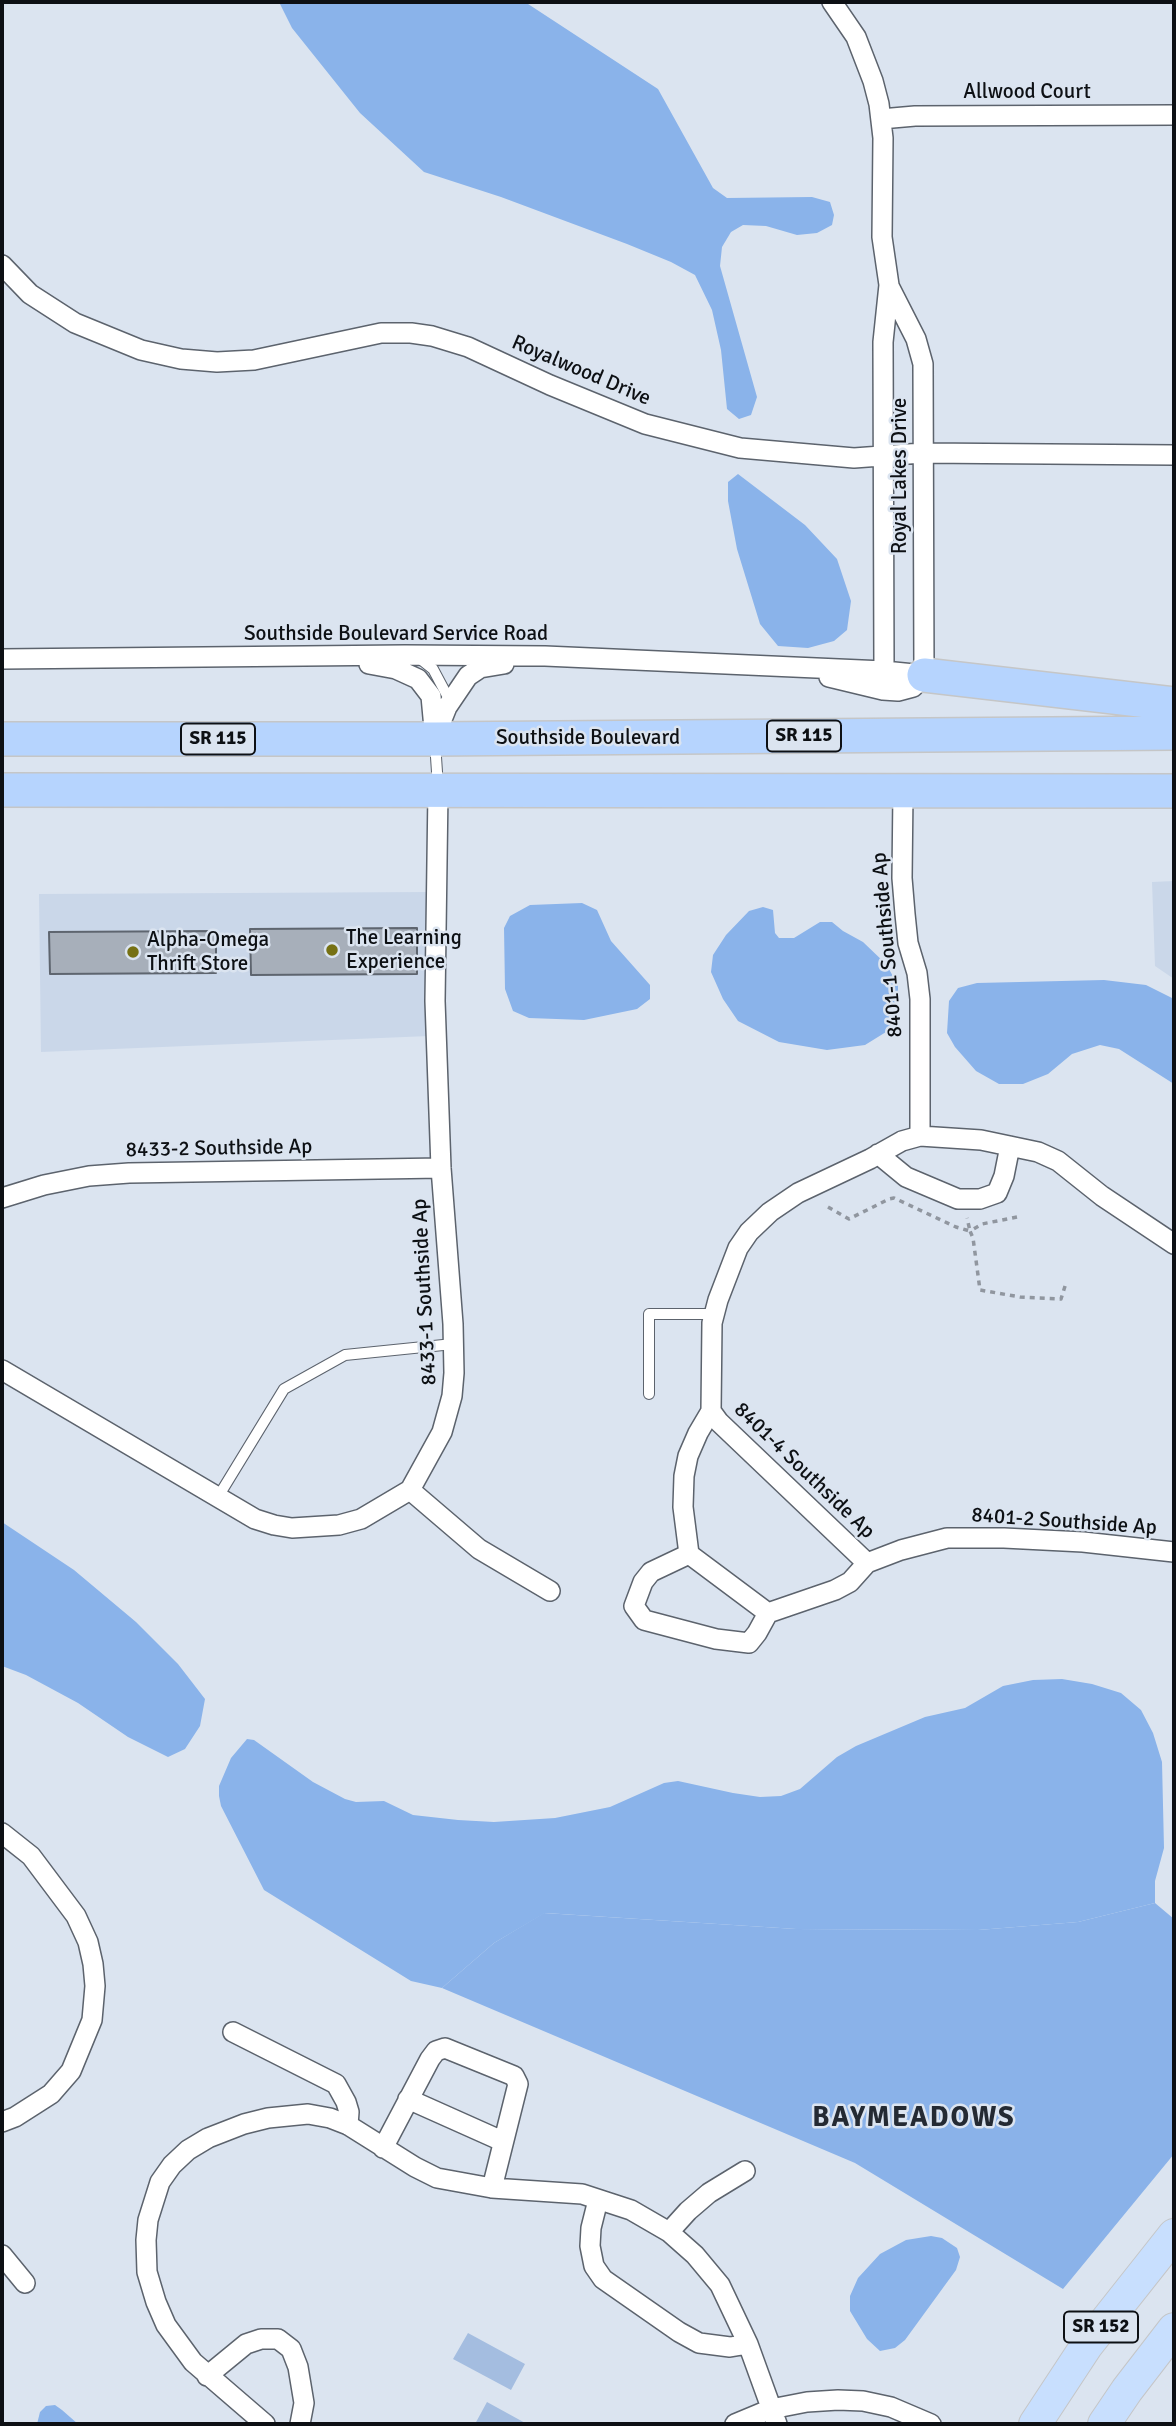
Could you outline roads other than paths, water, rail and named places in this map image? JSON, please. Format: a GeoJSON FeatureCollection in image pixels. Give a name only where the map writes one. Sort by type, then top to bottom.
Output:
{"type":"FeatureCollection","features":[{"type":"Feature","properties":{"kind":"highway"},"geometry":{"type":"LineString","coordinates":[[924,675],[1174,704]]}},
{"type":"Feature","properties":{"kind":"highway","name":"Southside Boulevard"},"geometry":{"type":"LineString","coordinates":[[2,739],[435,739],[1174,733]]}},
{"type":"Feature","properties":{"kind":"highway"},"geometry":{"type":"LineString","coordinates":[[2,790],[1174,791]]}},
{"type":"Feature","properties":{"kind":"main road","name":"SR 152"},"geometry":{"type":"LineString","coordinates":[[1035,2424],[1087,2346],[1174,2235]]}},
{"type":"Feature","properties":{"kind":"main road","name":"SR 152"},"geometry":{"type":"LineString","coordinates":[[1104,2424],[1174,2329]]}},
{"type":"Feature","properties":{"kind":"street","name":"Royal Lakes Drive"},"geometry":{"type":"LineString","coordinates":[[832,2],[856,37],[873,80],[881,119],[882,237],[889,285],[883,342],[884,671]]}},
{"type":"Feature","properties":{"kind":"street","name":"Allwood Court"},"geometry":{"type":"LineString","coordinates":[[881,119],[993,114],[1174,115]]}},
{"type":"Feature","properties":{"kind":"street","name":"Royalwood Drive"},"geometry":{"type":"LineString","coordinates":[[2,265],[30,294],[75,323],[141,350],[181,359],[217,362],[254,360],[381,333],[432,336],[468,347],[550,385],[645,424],[711,442],[774,452],[854,458],[922,453],[1174,455]]}},
{"type":"Feature","properties":{"kind":"street","name":"Royal Lakes Drive"},"geometry":{"type":"LineString","coordinates":[[889,285],[916,339],[922,364],[924,675]]}},
{"type":"Feature","properties":{"kind":"street"},"geometry":{"type":"LineString","coordinates":[[327,656],[396,669],[418,679],[431,696],[435,739]]}},
{"type":"Feature","properties":{"kind":"street","name":"Southside Boulevard Service Road"},"geometry":{"type":"LineString","coordinates":[[2,659],[545,656],[924,675]]}},
{"type":"Feature","properties":{"kind":"street"},"geometry":{"type":"LineString","coordinates":[[435,739],[451,701],[468,677],[480,668],[545,656]]}},
{"type":"Feature","properties":{"kind":"street","name":"Southside Boulevard Service Road"},"geometry":{"type":"LineString","coordinates":[[791,667],[883,690],[898,691],[913,687],[924,675]]}},
{"type":"Feature","properties":{"kind":"street","name":"8433-1 Southside Ap"},"geometry":{"type":"LineString","coordinates":[[410,1490],[442,1432],[452,1396],[453,1344],[441,1168],[435,1001],[438,791]]}},
{"type":"Feature","properties":{"kind":"street","name":"8401-1 Southside Ap"},"geometry":{"type":"LineString","coordinates":[[903,792],[902,878],[908,943],[917,973],[920,999],[920,1136]]}},
{"type":"Feature","properties":{"kind":"street"},"geometry":{"type":"LineString","coordinates":[[689,1554],[651,1572],[643,1582],[634,1605],[644,1620],[716,1639],[749,1643],[768,1614],[689,1554],[683,1507],[684,1476],[688,1456],[711,1411],[711,1346],[715,1314],[738,1248],[749,1232],[769,1212],[798,1193],[902,1141],[920,1136],[981,1140],[1038,1152],[1058,1161],[1102,1196],[1174,1244]]}},
{"type":"Feature","properties":{"kind":"street"},"geometry":{"type":"LineString","coordinates":[[878,1154],[906,1177],[958,1199],[979,1199],[997,1192],[1004,1176],[1010,1146]]}},
{"type":"Feature","properties":{"kind":"street","name":"8433-2 Southside Ap"},"geometry":{"type":"LineString","coordinates":[[2,1198],[44,1185],[89,1176],[129,1173],[441,1168]]}},
{"type":"Feature","properties":{"kind":"street"},"geometry":{"type":"LineString","coordinates":[[2,1370],[255,1519],[292,1528],[339,1525],[361,1519],[410,1490],[479,1549],[550,1591]]}},
{"type":"Feature","properties":{"kind":"street","name":"8401-4 Southside Ap"},"geometry":{"type":"LineString","coordinates":[[711,1411],[719,1422],[867,1563]]}},
{"type":"Feature","properties":{"kind":"street","name":"8401-2 Southside Ap"},"geometry":{"type":"LineString","coordinates":[[768,1614],[835,1590],[850,1582],[867,1563],[920,1544],[947,1538],[1083,1542],[1174,1552]]}},
{"type":"Feature","properties":{"kind":"street"},"geometry":{"type":"LineString","coordinates":[[2,1833],[31,1856],[76,1916],[88,1942],[95,1986],[92,2020],[71,2071],[51,2094],[15,2117],[2,2122]]}},
{"type":"Feature","properties":{"kind":"street"},"geometry":{"type":"LineString","coordinates":[[233,2032],[336,2084],[349,2112],[348,2125]]}},
{"type":"Feature","properties":{"kind":"street"},"geometry":{"type":"LineString","coordinates":[[383,2148],[436,2051],[445,2048],[514,2076],[518,2084],[492,2188]]}},
{"type":"Feature","properties":{"kind":"street"},"geometry":{"type":"LineString","coordinates":[[408,2099],[502,2141]]}},
{"type":"Feature","properties":{"kind":"street"},"geometry":{"type":"LineString","coordinates":[[265,2424],[207,2376],[181,2348],[166,2325],[148,2272],[148,2220],[160,2182],[172,2165],[188,2150],[208,2138],[244,2124],[308,2113],[348,2125],[437,2178],[492,2188],[563,2191],[631,2210],[669,2232],[695,2255],[720,2285],[748,2344],[774,2416]]}},
{"type":"Feature","properties":{"kind":"street"},"geometry":{"type":"LineString","coordinates":[[669,2232],[709,2193],[745,2171]]}},
{"type":"Feature","properties":{"kind":"street"},"geometry":{"type":"LineString","coordinates":[[598,2200],[590,2246],[594,2266],[603,2279],[699,2343],[730,2347],[748,2344]]}},
{"type":"Feature","properties":{"kind":"street"},"geometry":{"type":"LineString","coordinates":[[2,2255],[25,2283]]}},
{"type":"Feature","properties":{"kind":"street"},"geometry":{"type":"LineString","coordinates":[[207,2376],[246,2344],[261,2339],[278,2339],[291,2349],[298,2367],[304,2403],[300,2424]]}},
{"type":"Feature","properties":{"kind":"street"},"geometry":{"type":"LineString","coordinates":[[735,2424],[774,2416],[807,2402],[838,2400],[863,2401],[891,2407],[931,2424]]}},
{"type":"Feature","properties":{"kind":"lane"},"geometry":{"type":"LineString","coordinates":[[415,655],[433,669],[451,701]]}},
{"type":"Feature","properties":{"kind":"lane"},"geometry":{"type":"LineString","coordinates":[[435,739],[438,791]]}},
{"type":"Feature","properties":{"kind":"lane"},"geometry":{"type":"LineString","coordinates":[[1174,791],[1174,799]]}},
{"type":"Feature","properties":{"kind":"lane"},"geometry":{"type":"LineString","coordinates":[[649,1394],[649,1314],[715,1314]]}},
{"type":"Feature","properties":{"kind":"lane"},"geometry":{"type":"LineString","coordinates":[[218,1497],[284,1389],[345,1355],[453,1344]]}},
{"type":"Feature","properties":{"kind":"place","name":"The Learning Experience"},"geometry":{"type":"Point","coordinates":[332,950]}},
{"type":"Feature","properties":{"kind":"place","name":"Alpha-Omega Thrift Store"},"geometry":{"type":"Point","coordinates":[133,952]}},
{"type":"Feature","properties":{"kind":"district","name":"BAYMEADOWS"},"geometry":{"type":"Point","coordinates":[914,2119]}}]}
